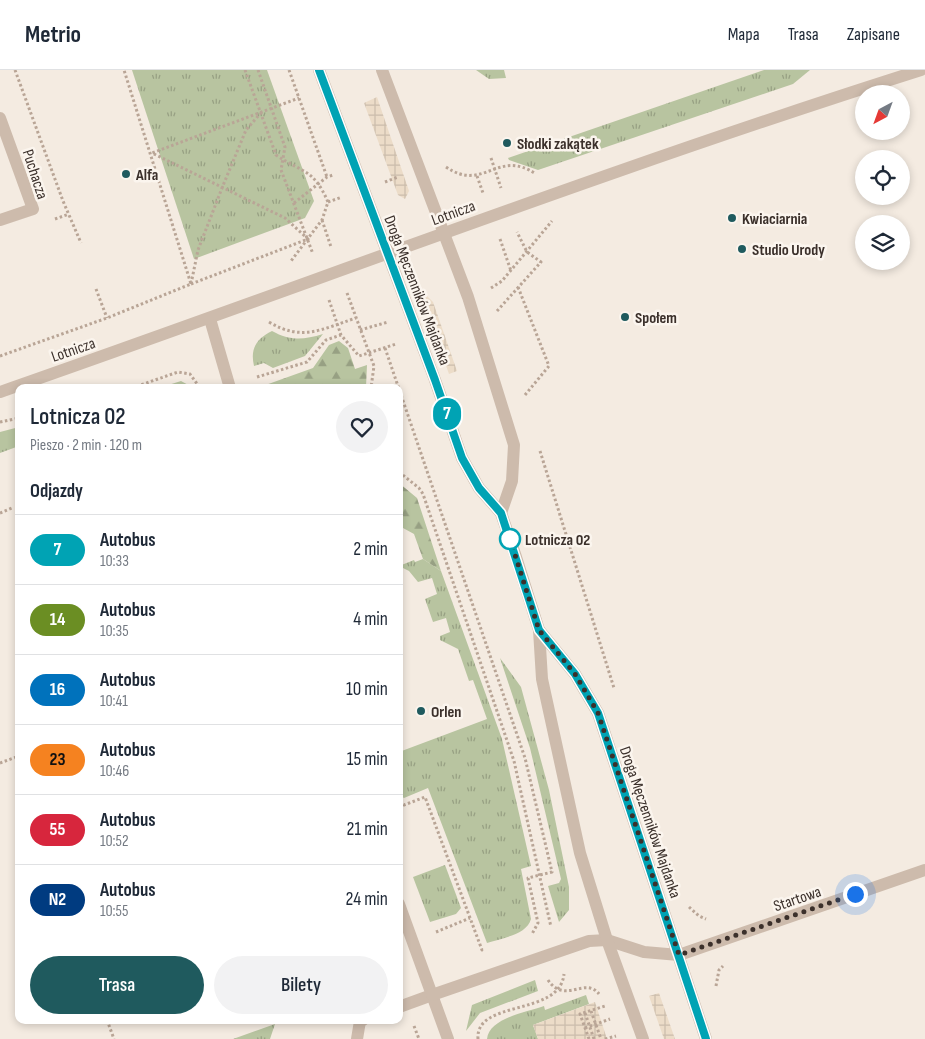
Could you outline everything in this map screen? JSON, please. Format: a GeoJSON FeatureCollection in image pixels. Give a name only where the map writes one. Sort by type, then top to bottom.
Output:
{"type":"FeatureCollection","features":[{"type":"Feature","properties":{"kind":"street","name":"Droga Męczenników Majdanka"},"geometry":{"type":"LineString","coordinates":[[319,70],[435,380],[462,458],[479,488],[501,513],[539,630],[542,679],[580,854],[607,940],[643,1039]]}},
{"type":"Feature","properties":{"kind":"street"},"geometry":{"type":"LineString","coordinates":[[382,70],[468,297],[514,446],[512,481],[501,513]]}},
{"type":"Feature","properties":{"kind":"street","name":"Lotnicza"},"geometry":{"type":"LineString","coordinates":[[23,384],[210,319],[444,232],[922,70]]}},
{"type":"Feature","properties":{"kind":"street"},"geometry":{"type":"LineString","coordinates":[[922,70],[925,75]]}},
{"type":"Feature","properties":{"kind":"street","name":"Puchacza"},"geometry":{"type":"LineString","coordinates":[[0,118],[33,209],[0,220]]}},
{"type":"Feature","properties":{"kind":"street"},"geometry":{"type":"LineString","coordinates":[[210,319],[229,384]]}},
{"type":"Feature","properties":{"kind":"street","name":"Lotnicza"},"geometry":{"type":"LineString","coordinates":[[0,392],[15,387]]}},
{"type":"Feature","properties":{"kind":"street","name":"Droga Męczenników Majdanka"},"geometry":{"type":"LineString","coordinates":[[539,630],[575,674],[598,713],[706,1039]]}},
{"type":"Feature","properties":{"kind":"street","name":"Startowa"},"geometry":{"type":"LineString","coordinates":[[679,955],[925,870]]}},
{"type":"Feature","properties":{"kind":"street"},"geometry":{"type":"LineString","coordinates":[[403,915],[448,1039]]}},
{"type":"Feature","properties":{"kind":"street"},"geometry":{"type":"LineString","coordinates":[[403,1006],[589,940],[607,940],[644,952],[679,955]]}},
{"type":"Feature","properties":{"kind":"street"},"geometry":{"type":"LineString","coordinates":[[357,1039],[360,1024]]}},
{"type":"Feature","properties":{"kind":"path"},"geometry":{"type":"LineString","coordinates":[[15,70],[63,201],[81,243]]}},
{"type":"Feature","properties":{"kind":"path"},"geometry":{"type":"LineString","coordinates":[[124,70],[152,153],[191,284]]}},
{"type":"Feature","properties":{"kind":"path"},"geometry":{"type":"LineString","coordinates":[[244,70],[276,156],[312,175],[320,183],[328,202],[322,220]]}},
{"type":"Feature","properties":{"kind":"path"},"geometry":{"type":"LineString","coordinates":[[258,70],[285,147],[281,170],[294,203]]}},
{"type":"Feature","properties":{"kind":"path"},"geometry":{"type":"LineString","coordinates":[[289,70],[327,177]]}},
{"type":"Feature","properties":{"kind":"path"},"geometry":{"type":"LineString","coordinates":[[191,284],[198,250],[246,130],[260,115],[271,107],[299,98]]}},
{"type":"Feature","properties":{"kind":"path"},"geometry":{"type":"LineString","coordinates":[[152,153],[260,115]]}},
{"type":"Feature","properties":{"kind":"path"},"geometry":{"type":"LineString","coordinates":[[0,356],[107,318],[308,239],[285,218],[152,153]]}},
{"type":"Feature","properties":{"kind":"path"},"geometry":{"type":"LineString","coordinates":[[443,165],[465,177],[477,176],[508,164],[518,166],[565,190],[554,219],[502,281],[489,289]]}},
{"type":"Feature","properties":{"kind":"path"},"geometry":{"type":"LineString","coordinates":[[499,320],[496,312],[542,262]]}},
{"type":"Feature","properties":{"kind":"path"},"geometry":{"type":"LineString","coordinates":[[518,288],[549,366],[523,398],[520,389]]}},
{"type":"Feature","properties":{"kind":"path"},"geometry":{"type":"LineString","coordinates":[[96,289],[107,318]]}},
{"type":"Feature","properties":{"kind":"path"},"geometry":{"type":"LineString","coordinates":[[243,307],[283,331],[293,333],[311,333],[356,318],[374,366],[372,384]]}},
{"type":"Feature","properties":{"kind":"path"},"geometry":{"type":"LineString","coordinates":[[257,377],[307,362],[326,340],[341,335]]}},
{"type":"Feature","properties":{"kind":"path"},"geometry":{"type":"LineString","coordinates":[[386,348],[398,384]]}},
{"type":"Feature","properties":{"kind":"path"},"geometry":{"type":"LineString","coordinates":[[144,384],[178,372],[190,374],[197,384]]}},
{"type":"Feature","properties":{"kind":"path"},"geometry":{"type":"LineString","coordinates":[[403,398],[525,758],[552,872],[528,878],[538,923],[532,932],[524,935]]}},
{"type":"Feature","properties":{"kind":"path"},"geometry":{"type":"LineString","coordinates":[[0,422],[15,419]]}},
{"type":"Feature","properties":{"kind":"path"},"geometry":{"type":"LineString","coordinates":[[537,443],[617,698]]}},
{"type":"Feature","properties":{"kind":"path"},"geometry":{"type":"LineString","coordinates":[[403,475],[419,488],[423,494],[514,762],[564,976],[558,990],[547,999],[487,1019],[480,1030],[478,1039]]}},
{"type":"Feature","properties":{"kind":"path"},"geometry":{"type":"LineString","coordinates":[[0,513],[12,508]]}},
{"type":"Feature","properties":{"kind":"path"},"geometry":{"type":"LineString","coordinates":[[0,763],[15,757]]}},
{"type":"Feature","properties":{"kind":"path"},"geometry":{"type":"LineString","coordinates":[[403,804],[424,797],[482,950],[491,947]]}},
{"type":"Feature","properties":{"kind":"path"},"geometry":{"type":"LineString","coordinates":[[686,901],[699,916],[712,921],[727,962],[719,970],[716,994]]}},
{"type":"Feature","properties":{"kind":"path"},"geometry":{"type":"LineString","coordinates":[[435,932],[470,918]]}},
{"type":"Feature","properties":{"kind":"path"},"geometry":{"type":"LineString","coordinates":[[532,932],[548,979],[558,990],[565,992],[588,988],[597,991],[602,998]]}},
{"type":"Feature","properties":{"kind":"path"},"geometry":{"type":"LineString","coordinates":[[589,1039],[580,1014],[605,1006]]}},
{"type":"Feature","properties":{"kind":"path"},"geometry":{"type":"LineString","coordinates":[[591,1011],[601,1039]]}},
{"type":"Feature","properties":{"kind":"path"},"geometry":{"type":"LineString","coordinates":[[585,1013],[594,1039]]}},
{"type":"Feature","properties":{"kind":"path"},"geometry":{"type":"LineString","coordinates":[[585,1028],[610,1020]]}},
{"type":"Feature","properties":{"kind":"path"},"geometry":{"type":"LineString","coordinates":[[108,1024],[114,1039]]}},
{"type":"Feature","properties":{"kind":"path"},"geometry":{"type":"LineString","coordinates":[[605,1039],[616,1036]]}},
{"type":"Feature","properties":{"kind":"green space"},"geometry":{"type":"Polygon","coordinates":[[[132,70],[267,70],[314,201],[305,218],[194,259],[132,70]]]}},
{"type":"Feature","properties":{"kind":"green space"},"geometry":{"type":"Polygon","coordinates":[[[476,70],[504,70],[506,78],[489,79],[476,70]]]}},
{"type":"Feature","properties":{"kind":"green space"},"geometry":{"type":"Polygon","coordinates":[[[764,70],[810,70],[793,84],[538,170],[508,158],[764,70]]]}},
{"type":"Feature","properties":{"kind":"green space"},"geometry":{"type":"Polygon","coordinates":[[[272,331],[291,338],[323,334],[305,356],[273,368],[264,363],[254,366],[253,354],[258,341],[272,331]]]}},
{"type":"Feature","properties":{"kind":"green space"},"geometry":{"type":"Polygon","coordinates":[[[339,341],[348,348],[355,369],[367,365],[366,384],[268,384],[313,368],[329,345],[339,341]]]}},
{"type":"Feature","properties":{"kind":"green space"},"geometry":{"type":"Polygon","coordinates":[[[181,381],[186,384],[172,384],[181,381]]]}},
{"type":"Feature","properties":{"kind":"green space"},"geometry":{"type":"Polygon","coordinates":[[[15,428],[15,447],[0,453],[0,432],[15,428]]]}},
{"type":"Feature","properties":{"kind":"green space"},"geometry":{"type":"Polygon","coordinates":[[[403,486],[417,498],[441,571],[423,559],[414,534],[403,528],[403,486]]]}},
{"type":"Feature","properties":{"kind":"green space"},"geometry":{"type":"Polygon","coordinates":[[[423,559],[441,571],[502,739],[531,866],[521,869],[531,919],[529,924],[513,935],[487,943],[428,788],[403,797],[403,750],[487,719],[473,680],[469,681],[458,649],[440,640],[440,636],[450,632],[446,618],[433,622],[425,599],[437,594],[432,578],[418,582],[409,571],[403,568],[403,564],[414,560],[415,562],[423,559]]]}},
{"type":"Feature","properties":{"kind":"green space"},"geometry":{"type":"Polygon","coordinates":[[[500,658],[521,687],[549,790],[569,887],[569,910],[559,922],[548,886],[559,883],[561,879],[530,748],[500,658]]]}},
{"type":"Feature","properties":{"kind":"green space"},"geometry":{"type":"Polygon","coordinates":[[[445,865],[461,908],[456,914],[430,922],[413,877],[445,865]]]}},
{"type":"Feature","properties":{"kind":"green space"},"geometry":{"type":"Polygon","coordinates":[[[535,980],[538,991],[480,1013],[466,1031],[472,1005],[535,980]]]}},
{"type":"Feature","properties":{"kind":"green space"},"geometry":{"type":"Polygon","coordinates":[[[586,995],[589,1004],[533,1025],[538,1039],[487,1039],[489,1032],[494,1026],[510,1017],[544,1006],[545,1010],[586,995]]]}},
{"type":"Feature","properties":{"kind":"green space"},"geometry":{"type":"Polygon","coordinates":[[[275,1024],[270,1039],[233,1039],[275,1024]]]}},
{"type":"Feature","properties":{"kind":"shaded area"},"geometry":{"type":"Polygon","coordinates":[[[377,97],[409,191],[405,199],[398,195],[364,103],[377,97]]]}},
{"type":"Feature","properties":{"kind":"shaded area"},"geometry":{"type":"Polygon","coordinates":[[[425,294],[433,302],[457,371],[449,374],[424,304],[425,294]]]}},
{"type":"Feature","properties":{"kind":"shaded area"},"geometry":{"type":"Polygon","coordinates":[[[659,993],[675,1039],[664,1039],[649,996],[659,993]]]}},
{"type":"Feature","properties":{"kind":"shaded area"},"geometry":{"type":"Polygon","coordinates":[[[595,1002],[607,1039],[538,1039],[533,1025],[595,1002]]]}},
{"type":"Feature","properties":{"kind":"bus line","name":"7"},"geometry":{"type":"LineString","coordinates":[[319,70],[435,380],[462,458],[479,488],[501,513],[539,630],[575,674],[598,713],[706,1039]]}},
{"type":"Feature","properties":{"kind":"place","name":"Słodki zakątek"},"geometry":{"type":"Point","coordinates":[507,143]}},
{"type":"Feature","properties":{"kind":"place","name":"Alfa"},"geometry":{"type":"Point","coordinates":[126,174]}},
{"type":"Feature","properties":{"kind":"place","name":"Kwiaciarnia"},"geometry":{"type":"Point","coordinates":[732,218]}},
{"type":"Feature","properties":{"kind":"place","name":"Studio Urody"},"geometry":{"type":"Point","coordinates":[742,249]}},
{"type":"Feature","properties":{"kind":"place","name":"Społem"},"geometry":{"type":"Point","coordinates":[625,317]}},
{"type":"Feature","properties":{"kind":"place","name":"Lotnicza 02"},"geometry":{"type":"Point","coordinates":[510,539]}},
{"type":"Feature","properties":{"kind":"place","name":"Orlen"},"geometry":{"type":"Point","coordinates":[421,711]}},
{"type":"Feature","properties":{"kind":"route"},"geometry":{"type":"LineString","coordinates":[[510,539],[539,630],[575,674],[598,713],[679,955],[855,894]]}}]}
